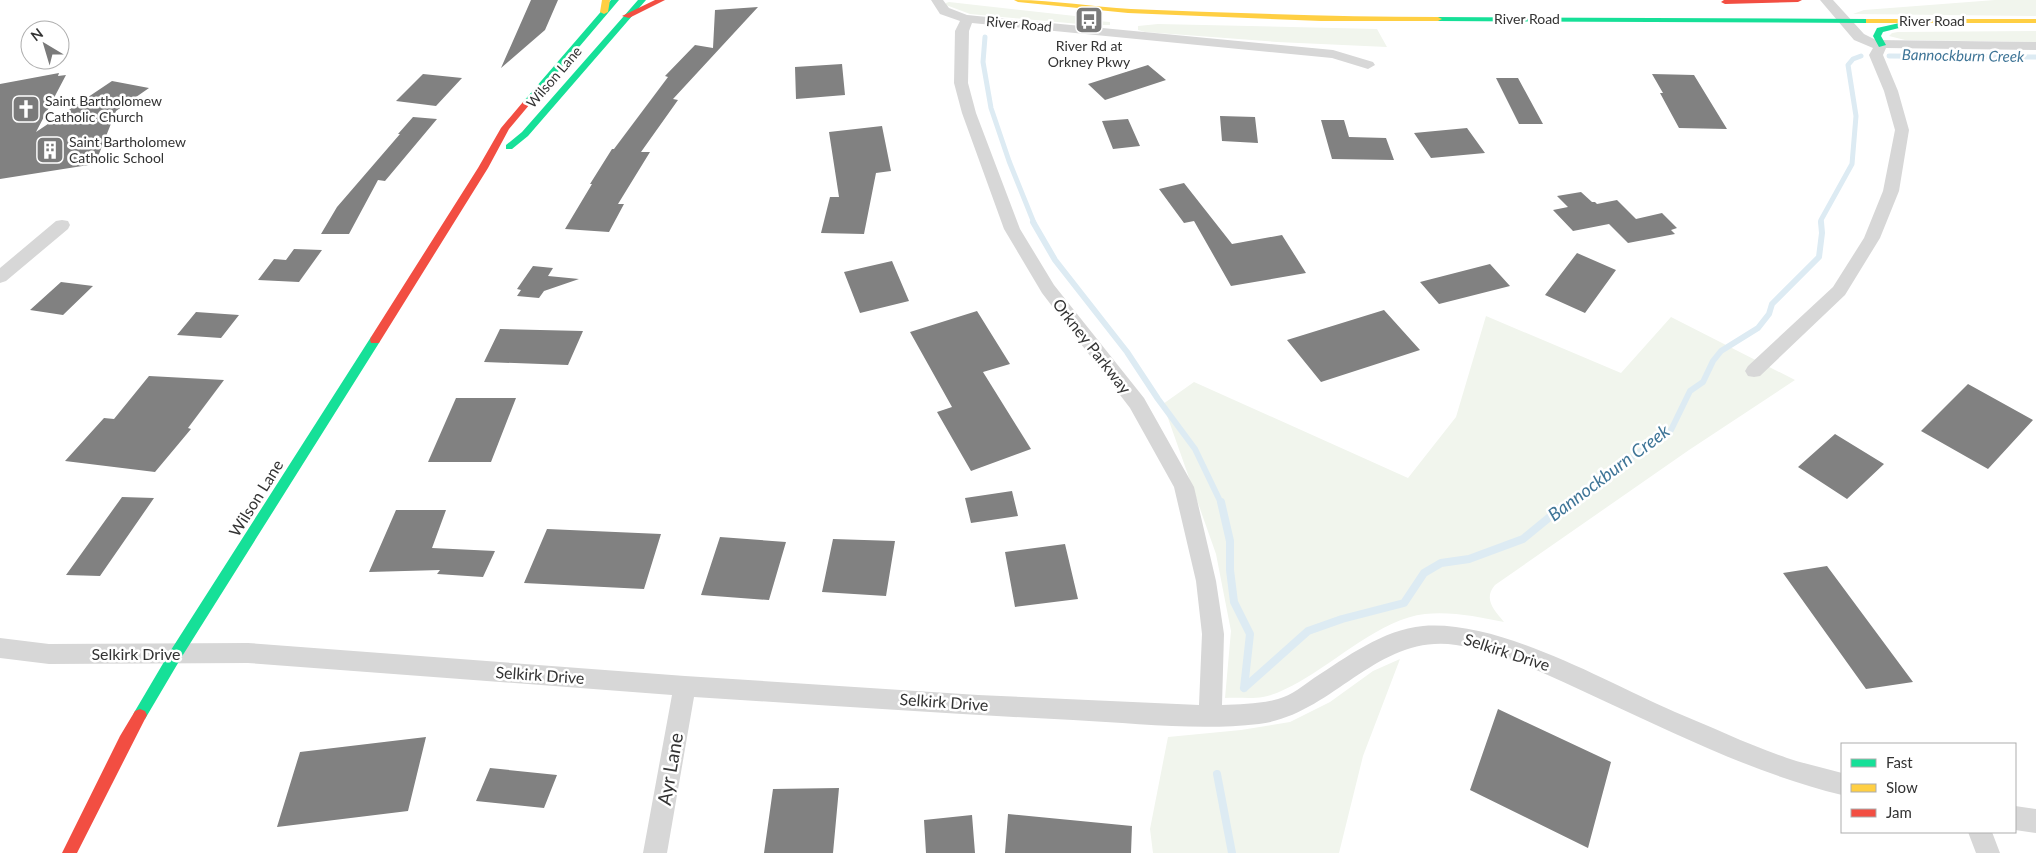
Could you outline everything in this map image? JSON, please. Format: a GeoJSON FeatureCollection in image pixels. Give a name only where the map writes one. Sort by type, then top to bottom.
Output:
{"type":"FeatureCollection","features":[{"type":"Feature","properties":{"kind":"main road"},"geometry":{"type":"LineString","coordinates":[[604,12],[606,0]]}},
{"type":"Feature","properties":{"kind":"main road","name":"Wilson Lane"},"geometry":{"type":"LineString","coordinates":[[69,853],[125,740],[176,654],[483,168],[506,128],[616,0]]}},
{"type":"Feature","properties":{"kind":"main road","name":"Wilson Lane"},"geometry":{"type":"LineString","coordinates":[[483,168],[525,134],[626,16],[642,0]]}},
{"type":"Feature","properties":{"kind":"main road"},"geometry":{"type":"LineString","coordinates":[[626,16],[660,0]]}},
{"type":"Feature","properties":{"kind":"main road","name":"River Road"},"geometry":{"type":"LineString","coordinates":[[1018,0],[1128,11],[1322,19],[2036,21]]}},
{"type":"Feature","properties":{"kind":"main road"},"geometry":{"type":"LineString","coordinates":[[1713,2],[1798,0]]}},
{"type":"Feature","properties":{"kind":"main road"},"geometry":{"type":"LineString","coordinates":[[1882,45],[1877,36],[1880,30],[1915,22]]}},
{"type":"Feature","properties":{"kind":"street"},"geometry":{"type":"LineString","coordinates":[[937,0],[939,7],[946,12],[967,19]]}},
{"type":"Feature","properties":{"kind":"street"},"geometry":{"type":"LineString","coordinates":[[1754,371],[1840,291],[1872,238],[1891,191],[1902,130],[1891,91],[1876,56],[1877,51],[1882,45],[1863,40],[1826,0]]}},
{"type":"Feature","properties":{"kind":"street"},"geometry":{"type":"LineString","coordinates":[[1122,33],[1128,11]]}},
{"type":"Feature","properties":{"kind":"street","name":"River Road"},"geometry":{"type":"LineString","coordinates":[[967,19],[1333,54],[1368,65]]}},
{"type":"Feature","properties":{"kind":"street","name":"Orkney Parkway"},"geometry":{"type":"LineString","coordinates":[[967,19],[962,32],[961,83],[969,113],[1012,229],[1048,289],[1137,403],[1184,487],[1206,581],[1213,634],[1210,716]]}},
{"type":"Feature","properties":{"kind":"street","name":"River Road"},"geometry":{"type":"LineString","coordinates":[[1882,45],[2036,46]]}},
{"type":"Feature","properties":{"kind":"street"},"geometry":{"type":"LineString","coordinates":[[0,277],[62,225]]}},
{"type":"Feature","properties":{"kind":"street","name":"Selkirk Drive"},"geometry":{"type":"LineString","coordinates":[[0,648],[49,654],[248,653],[685,686],[997,706],[1210,716],[1260,712],[1280,708],[1299,701],[1364,658],[1394,644],[1421,636],[1453,635],[1487,642],[1547,664],[1667,719],[1777,765],[1841,784]]}},
{"type":"Feature","properties":{"kind":"street","name":"Ayr Lane"},"geometry":{"type":"LineString","coordinates":[[655,853],[685,686]]}},
{"type":"Feature","properties":{"kind":"street"},"geometry":{"type":"LineString","coordinates":[[2016,818],[2036,820]]}},
{"type":"Feature","properties":{"kind":"street"},"geometry":{"type":"LineString","coordinates":[[1980,833],[1988,853]]}},
{"type":"Feature","properties":{"kind":"shaded area"},"geometry":{"type":"Polygon","coordinates":[[[1995,0],[2036,0],[2036,16],[1853,14],[1864,10],[1995,0]]]}},
{"type":"Feature","properties":{"kind":"shaded area"},"geometry":{"type":"Polygon","coordinates":[[[949,2],[1084,17],[1084,20],[1110,22],[1110,25],[1090,25],[970,14],[946,5],[949,2]]]}},
{"type":"Feature","properties":{"kind":"shaded area"},"geometry":{"type":"Polygon","coordinates":[[[1158,24],[1377,29],[1387,47],[1277,42],[1138,30],[1138,26],[1158,24]]]}},
{"type":"Feature","properties":{"kind":"shaded area"},"geometry":{"type":"Polygon","coordinates":[[[2036,31],[2036,42],[1905,40],[1889,36],[1892,33],[1898,32],[2036,31]]]}},
{"type":"Feature","properties":{"kind":"shaded area"},"geometry":{"type":"Polygon","coordinates":[[[1486,316],[1621,373],[1671,317],[1795,380],[1689,450],[1495,585],[1490,595],[1490,600],[1504,622],[1445,613],[1409,617],[1376,632],[1314,673],[1281,691],[1258,698],[1225,698],[1231,631],[1216,554],[1163,404],[1194,382],[1408,478],[1456,417],[1486,316]]]}},
{"type":"Feature","properties":{"kind":"shaded area"},"geometry":{"type":"Polygon","coordinates":[[[1400,659],[1363,756],[1339,853],[1153,853],[1150,829],[1168,737],[1241,730],[1290,722],[1330,702],[1373,671],[1400,659]]]}},
{"type":"Feature","properties":{"kind":"building"},"geometry":{"type":"Polygon","coordinates":[[[531,0],[558,0],[545,30],[501,68],[531,0]]]}},
{"type":"Feature","properties":{"kind":"building"},"geometry":{"type":"Polygon","coordinates":[[[758,7],[673,99],[678,100],[641,152],[650,152],[618,204],[624,204],[609,232],[565,229],[612,149],[614,149],[668,77],[665,76],[695,45],[713,48],[715,10],[758,7]]]}},
{"type":"Feature","properties":{"kind":"building"},"geometry":{"type":"Polygon","coordinates":[[[842,64],[845,95],[796,99],[795,67],[842,64]]]}},
{"type":"Feature","properties":{"kind":"building"},"geometry":{"type":"Polygon","coordinates":[[[1148,65],[1166,80],[1105,100],[1088,84],[1148,65]]]}},
{"type":"Feature","properties":{"kind":"building"},"geometry":{"type":"Polygon","coordinates":[[[59,73],[58,76],[66,75],[36,132],[112,81],[149,88],[116,111],[95,164],[0,179],[0,84],[59,73]]]}},
{"type":"Feature","properties":{"kind":"building"},"geometry":{"type":"Polygon","coordinates":[[[423,74],[462,78],[436,106],[396,101],[423,74]]]}},
{"type":"Feature","properties":{"kind":"building"},"geometry":{"type":"Polygon","coordinates":[[[1652,74],[1694,75],[1727,129],[1679,128],[1652,74]]]}},
{"type":"Feature","properties":{"kind":"building"},"geometry":{"type":"Polygon","coordinates":[[[1496,78],[1518,78],[1543,124],[1519,124],[1496,78]]]}},
{"type":"Feature","properties":{"kind":"building"},"geometry":{"type":"Polygon","coordinates":[[[1220,116],[1255,117],[1258,143],[1222,141],[1220,116]]]}},
{"type":"Feature","properties":{"kind":"building"},"geometry":{"type":"Polygon","coordinates":[[[413,117],[437,119],[385,181],[378,180],[349,234],[321,234],[337,207],[413,117]]]}},
{"type":"Feature","properties":{"kind":"building"},"geometry":{"type":"Polygon","coordinates":[[[1128,119],[1140,146],[1113,149],[1102,121],[1128,119]]]}},
{"type":"Feature","properties":{"kind":"building"},"geometry":{"type":"Polygon","coordinates":[[[1321,120],[1344,120],[1349,137],[1386,138],[1394,160],[1332,159],[1321,120]]]}},
{"type":"Feature","properties":{"kind":"building"},"geometry":{"type":"Polygon","coordinates":[[[882,126],[891,171],[876,173],[864,234],[821,233],[830,197],[839,197],[829,132],[882,126]]]}},
{"type":"Feature","properties":{"kind":"building"},"geometry":{"type":"Polygon","coordinates":[[[1467,128],[1485,153],[1431,158],[1414,133],[1467,128]]]}},
{"type":"Feature","properties":{"kind":"building"},"geometry":{"type":"Polygon","coordinates":[[[1184,183],[1232,244],[1282,235],[1306,273],[1231,286],[1194,221],[1184,223],[1159,189],[1184,183]]]}},
{"type":"Feature","properties":{"kind":"building"},"geometry":{"type":"Polygon","coordinates":[[[1581,192],[1597,204],[1617,200],[1636,219],[1662,213],[1677,228],[1671,230],[1675,234],[1628,243],[1609,224],[1573,231],[1553,210],[1568,207],[1557,196],[1581,192]]]}},
{"type":"Feature","properties":{"kind":"building"},"geometry":{"type":"Polygon","coordinates":[[[294,249],[322,250],[299,282],[258,280],[274,259],[286,260],[294,249]]]}},
{"type":"Feature","properties":{"kind":"building"},"geometry":{"type":"Polygon","coordinates":[[[1577,253],[1616,270],[1585,313],[1545,295],[1577,253]]]}},
{"type":"Feature","properties":{"kind":"building"},"geometry":{"type":"Polygon","coordinates":[[[892,261],[909,301],[860,313],[844,272],[892,261]]]}},
{"type":"Feature","properties":{"kind":"building"},"geometry":{"type":"Polygon","coordinates":[[[1490,264],[1510,286],[1439,304],[1420,282],[1490,264]]]}},
{"type":"Feature","properties":{"kind":"building"},"geometry":{"type":"Polygon","coordinates":[[[533,266],[553,268],[548,276],[579,279],[544,291],[539,298],[517,296],[521,290],[517,289],[533,266]]]}},
{"type":"Feature","properties":{"kind":"building"},"geometry":{"type":"Polygon","coordinates":[[[61,282],[93,286],[63,315],[30,310],[61,282]]]}},
{"type":"Feature","properties":{"kind":"building"},"geometry":{"type":"Polygon","coordinates":[[[1384,310],[1420,350],[1321,382],[1287,340],[1384,310]]]}},
{"type":"Feature","properties":{"kind":"building"},"geometry":{"type":"Polygon","coordinates":[[[977,311],[1010,364],[983,372],[1031,449],[971,471],[937,412],[952,407],[910,332],[977,311]]]}},
{"type":"Feature","properties":{"kind":"building"},"geometry":{"type":"Polygon","coordinates":[[[196,312],[239,315],[221,338],[177,335],[196,312]]]}},
{"type":"Feature","properties":{"kind":"building"},"geometry":{"type":"Polygon","coordinates":[[[500,329],[583,331],[568,365],[484,362],[500,329]]]}},
{"type":"Feature","properties":{"kind":"building"},"geometry":{"type":"Polygon","coordinates":[[[149,376],[224,380],[188,428],[191,429],[155,472],[65,461],[104,418],[114,419],[149,376]]]}},
{"type":"Feature","properties":{"kind":"building"},"geometry":{"type":"Polygon","coordinates":[[[1968,384],[2033,420],[1988,469],[1921,431],[1968,384]]]}},
{"type":"Feature","properties":{"kind":"building"},"geometry":{"type":"Polygon","coordinates":[[[456,398],[516,398],[491,462],[428,462],[456,398]]]}},
{"type":"Feature","properties":{"kind":"building"},"geometry":{"type":"Polygon","coordinates":[[[1835,434],[1884,464],[1847,499],[1798,467],[1835,434]]]}},
{"type":"Feature","properties":{"kind":"building"},"geometry":{"type":"Polygon","coordinates":[[[1012,491],[1018,516],[971,523],[965,498],[1012,491]]]}},
{"type":"Feature","properties":{"kind":"building"},"geometry":{"type":"Polygon","coordinates":[[[122,497],[154,498],[100,576],[66,575],[122,497]]]}},
{"type":"Feature","properties":{"kind":"building"},"geometry":{"type":"Polygon","coordinates":[[[396,510],[446,510],[432,548],[495,551],[483,577],[437,574],[440,570],[369,572],[396,510]]]}},
{"type":"Feature","properties":{"kind":"building"},"geometry":{"type":"Polygon","coordinates":[[[547,529],[661,534],[644,589],[524,583],[547,529]]]}},
{"type":"Feature","properties":{"kind":"building"},"geometry":{"type":"Polygon","coordinates":[[[720,537],[786,542],[769,600],[701,595],[720,537]]]}},
{"type":"Feature","properties":{"kind":"building"},"geometry":{"type":"Polygon","coordinates":[[[833,539],[895,541],[886,596],[822,592],[833,539]]]}},
{"type":"Feature","properties":{"kind":"building"},"geometry":{"type":"Polygon","coordinates":[[[1065,544],[1078,599],[1015,607],[1005,552],[1065,544]]]}},
{"type":"Feature","properties":{"kind":"building"},"geometry":{"type":"Polygon","coordinates":[[[1827,566],[1913,682],[1866,689],[1783,573],[1827,566]]]}},
{"type":"Feature","properties":{"kind":"building"},"geometry":{"type":"Polygon","coordinates":[[[1498,709],[1611,762],[1588,848],[1470,790],[1498,709]]]}},
{"type":"Feature","properties":{"kind":"building"},"geometry":{"type":"Polygon","coordinates":[[[426,737],[408,811],[277,827],[300,752],[426,737]]]}},
{"type":"Feature","properties":{"kind":"building"},"geometry":{"type":"Polygon","coordinates":[[[490,768],[557,775],[544,808],[476,801],[490,768]]]}},
{"type":"Feature","properties":{"kind":"building"},"geometry":{"type":"Polygon","coordinates":[[[839,788],[833,853],[764,853],[773,789],[839,788]]]}},
{"type":"Feature","properties":{"kind":"building"},"geometry":{"type":"Polygon","coordinates":[[[1008,814],[1132,826],[1131,853],[1005,853],[1008,814]]]}},
{"type":"Feature","properties":{"kind":"building"},"geometry":{"type":"Polygon","coordinates":[[[972,815],[975,853],[926,853],[924,820],[972,815]]]}},
{"type":"Feature","properties":{"kind":"waterway"},"geometry":{"type":"LineString","coordinates":[[985,37],[983,62],[991,108],[1009,161],[1034,223]]}},
{"type":"Feature","properties":{"kind":"waterway","name":"Bannockburn Creek"},"geometry":{"type":"LineString","coordinates":[[1821,222],[1852,164],[1856,116],[1848,65],[1853,59],[1861,56]]}},
{"type":"Feature","properties":{"kind":"waterway","name":"Bannockburn Creek"},"geometry":{"type":"LineString","coordinates":[[1889,56],[2036,57]]}},
{"type":"Feature","properties":{"kind":"waterway"},"geometry":{"type":"LineString","coordinates":[[1033,222],[1055,260],[1127,352],[1158,399],[1195,449],[1221,503]]}},
{"type":"Feature","properties":{"kind":"waterway","name":"Bannockburn Creek"},"geometry":{"type":"LineString","coordinates":[[1567,503],[1671,430],[1690,391],[1703,382],[1713,361],[1721,351],[1758,328],[1769,314],[1772,304],[1819,257],[1822,233],[1821,222]]}},
{"type":"Feature","properties":{"kind":"waterway","name":"Bannockburn Creek"},"geometry":{"type":"LineString","coordinates":[[1221,502],[1230,541],[1230,570],[1234,602],[1250,634],[1244,688],[1308,631],[1342,619],[1404,603],[1424,573],[1441,563],[1469,559],[1523,539],[1568,502]]}},
{"type":"Feature","properties":{"kind":"waterway","name":"Bannockburn Creek"},"geometry":{"type":"LineString","coordinates":[[1217,774],[1232,853]]}},
{"type":"Feature","properties":{"kind":"traffic: fast"},"geometry":{"type":"LineString","coordinates":[[526,104],[615,0]]}},
{"type":"Feature","properties":{"kind":"traffic: fast"},"geometry":{"type":"LineString","coordinates":[[509,147],[525,134],[642,0]]}},
{"type":"Feature","properties":{"kind":"traffic: fast"},"geometry":{"type":"LineString","coordinates":[[1438,19],[1869,21]]}},
{"type":"Feature","properties":{"kind":"traffic: fast"},"geometry":{"type":"LineString","coordinates":[[1882,45],[1877,36],[1880,30],[1904,24]]}},
{"type":"Feature","properties":{"kind":"traffic: fast"},"geometry":{"type":"LineString","coordinates":[[140,715],[176,654],[375,340]]}},
{"type":"Feature","properties":{"kind":"traffic: slow"},"geometry":{"type":"LineString","coordinates":[[604,12],[606,0]]}},
{"type":"Feature","properties":{"kind":"traffic: slow"},"geometry":{"type":"LineString","coordinates":[[1018,0],[1128,11],[1321,19],[1438,19]]}},
{"type":"Feature","properties":{"kind":"traffic: slow"},"geometry":{"type":"LineString","coordinates":[[1869,21],[2036,21]]}},
{"type":"Feature","properties":{"kind":"traffic: jam"},"geometry":{"type":"LineString","coordinates":[[626,16],[661,0]]}},
{"type":"Feature","properties":{"kind":"traffic: jam"},"geometry":{"type":"LineString","coordinates":[[1725,2],[1798,0]]}},
{"type":"Feature","properties":{"kind":"traffic: jam"},"geometry":{"type":"LineString","coordinates":[[375,340],[483,168],[505,128],[526,104]]}},
{"type":"Feature","properties":{"kind":"traffic: jam"},"geometry":{"type":"LineString","coordinates":[[69,853],[140,715]]}},
{"type":"Feature","properties":{"kind":"place","name":"River Rd at Orkney Pkwy"},"geometry":{"type":"Point","coordinates":[1089,20]}},
{"type":"Feature","properties":{"kind":"place","name":"Saint Bartholomew Catholic Church"},"geometry":{"type":"Point","coordinates":[26,109]}},
{"type":"Feature","properties":{"kind":"place","name":"Saint Bartholomew Catholic School"},"geometry":{"type":"Point","coordinates":[50,150]}}]}
